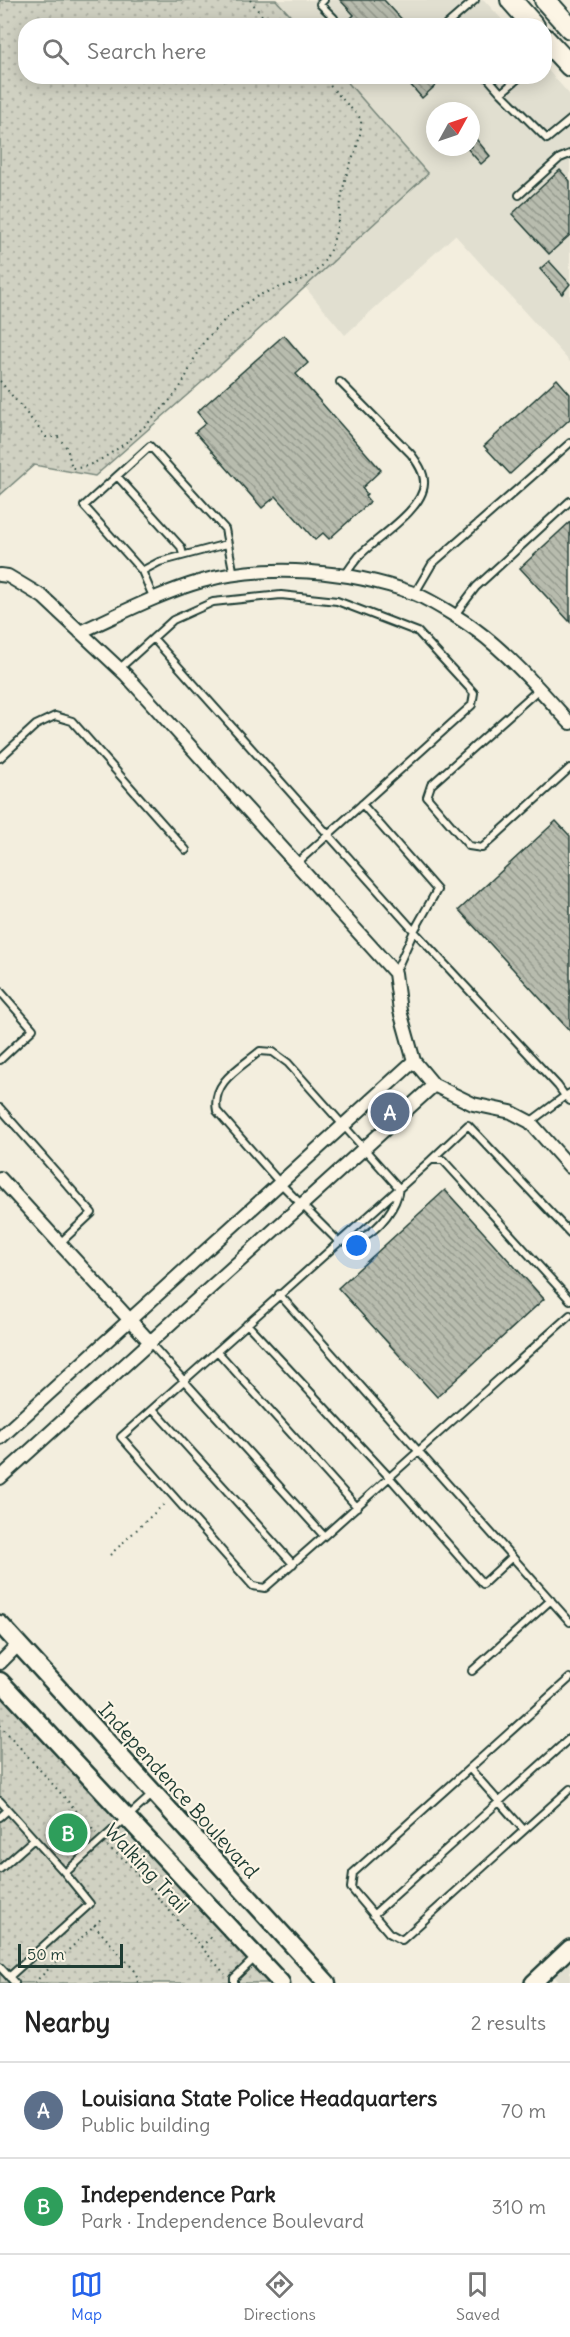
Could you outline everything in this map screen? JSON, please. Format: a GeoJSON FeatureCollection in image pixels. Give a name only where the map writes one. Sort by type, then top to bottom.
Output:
{"type":"FeatureCollection","features":[{"type":"Feature","properties":{"kind":"main road"},"geometry":{"type":"LineString","coordinates":[[511,0],[527,18]]}},
{"type":"Feature","properties":{"kind":"main road"},"geometry":{"type":"LineString","coordinates":[[544,0],[570,28]]}},
{"type":"Feature","properties":{"kind":"main road"},"geometry":{"type":"LineString","coordinates":[[552,49],[570,66]]}},
{"type":"Feature","properties":{"kind":"main road","name":"Independence Boulevard"},"geometry":{"type":"LineString","coordinates":[[0,1624],[327,1983]]}},
{"type":"Feature","properties":{"kind":"main road"},"geometry":{"type":"LineString","coordinates":[[0,1681],[281,1983]]}},
{"type":"Feature","properties":{"kind":"street"},"geometry":{"type":"LineString","coordinates":[[80,632],[202,581],[262,570],[345,575],[415,593],[476,630],[539,689],[570,723]]}},
{"type":"Feature","properties":{"kind":"street"},"geometry":{"type":"LineString","coordinates":[[0,575],[8,576],[43,597],[119,669],[395,973],[400,1011],[414,1061],[434,1085],[473,1104],[511,1112],[530,1122],[570,1167]]}},
{"type":"Feature","properties":{"kind":"street"},"geometry":{"type":"LineString","coordinates":[[0,1438],[414,1061]]}},
{"type":"Feature","properties":{"kind":"street"},"geometry":{"type":"LineString","coordinates":[[0,1478],[434,1085]]}},
{"type":"Feature","properties":{"kind":"street"},"geometry":{"type":"LineString","coordinates":[[0,1178],[150,1342]]}},
{"type":"Feature","properties":{"kind":"street"},"geometry":{"type":"LineString","coordinates":[[0,1663],[18,1645]]}},
{"type":"Feature","properties":{"kind":"street"},"geometry":{"type":"LineString","coordinates":[[533,1983],[570,1948]]}},
{"type":"Feature","properties":{"kind":"lane"},"geometry":{"type":"LineString","coordinates":[[324,0],[320,4],[334,18]]}},
{"type":"Feature","properties":{"kind":"lane"},"geometry":{"type":"LineString","coordinates":[[454,18],[475,0]]}},
{"type":"Feature","properties":{"kind":"lane"},"geometry":{"type":"LineString","coordinates":[[493,84],[546,140],[570,120]]}},
{"type":"Feature","properties":{"kind":"lane"},"geometry":{"type":"LineString","coordinates":[[501,93],[512,84]]}},
{"type":"Feature","properties":{"kind":"lane"},"geometry":{"type":"LineString","coordinates":[[519,195],[560,158],[570,154]]}},
{"type":"Feature","properties":{"kind":"lane"},"geometry":{"type":"LineString","coordinates":[[340,382],[411,454],[420,467],[424,483],[420,497],[409,511],[360,555],[345,575]]}},
{"type":"Feature","properties":{"kind":"lane"},"geometry":{"type":"LineString","coordinates":[[415,593],[432,564],[570,443]]}},
{"type":"Feature","properties":{"kind":"lane"},"geometry":{"type":"LineString","coordinates":[[154,600],[142,571],[84,506],[150,446],[225,529],[234,575]]}},
{"type":"Feature","properties":{"kind":"lane"},"geometry":{"type":"LineString","coordinates":[[117,476],[181,547],[183,555]]}},
{"type":"Feature","properties":{"kind":"lane"},"geometry":{"type":"LineString","coordinates":[[454,617],[476,587],[570,501]]}},
{"type":"Feature","properties":{"kind":"lane"},"geometry":{"type":"LineString","coordinates":[[142,571],[159,562],[227,544]]}},
{"type":"Feature","properties":{"kind":"lane"},"geometry":{"type":"LineString","coordinates":[[119,669],[173,620],[213,602],[281,595],[337,601],[418,632],[474,693],[472,705],[296,864]]}},
{"type":"Feature","properties":{"kind":"lane"},"geometry":{"type":"LineString","coordinates":[[153,638],[414,931],[568,1097],[530,1122]]}},
{"type":"Feature","properties":{"kind":"lane"},"geometry":{"type":"LineString","coordinates":[[539,689],[431,785],[427,797],[469,846],[482,848],[570,768]]}},
{"type":"Feature","properties":{"kind":"lane"},"geometry":{"type":"LineString","coordinates":[[0,758],[36,725],[55,716],[72,721],[186,850]]}},
{"type":"Feature","properties":{"kind":"lane"},"geometry":{"type":"LineString","coordinates":[[362,804],[437,890],[414,931],[395,973]]}},
{"type":"Feature","properties":{"kind":"lane"},"geometry":{"type":"LineString","coordinates":[[0,992],[33,1029],[2,1056]]}},
{"type":"Feature","properties":{"kind":"lane"},"geometry":{"type":"LineString","coordinates":[[260,1051],[273,1052],[288,1063],[399,1188],[398,1201],[378,1226],[361,1239],[339,1242],[280,1183],[217,1111],[215,1098],[220,1085],[260,1051]]}},
{"type":"Feature","properties":{"kind":"lane"},"geometry":{"type":"LineString","coordinates":[[0,1108],[92,1213],[59,1244]]}},
{"type":"Feature","properties":{"kind":"lane"},"geometry":{"type":"LineString","coordinates":[[570,1233],[468,1125],[121,1437],[253,1586],[265,1588],[570,1315]]}},
{"type":"Feature","properties":{"kind":"lane"},"geometry":{"type":"LineString","coordinates":[[431,1160],[443,1160],[570,1300]]}},
{"type":"Feature","properties":{"kind":"lane"},"geometry":{"type":"LineString","coordinates":[[279,1294],[570,1622]]}},
{"type":"Feature","properties":{"kind":"lane"},"geometry":{"type":"LineString","coordinates":[[247,1323],[390,1478],[483,1584],[512,1557]]}},
{"type":"Feature","properties":{"kind":"lane"},"geometry":{"type":"LineString","coordinates":[[150,1342],[324,1536]]}},
{"type":"Feature","properties":{"kind":"lane"},"geometry":{"type":"LineString","coordinates":[[217,1351],[357,1507]]}},
{"type":"Feature","properties":{"kind":"lane"},"geometry":{"type":"LineString","coordinates":[[153,1409],[293,1564]]}},
{"type":"Feature","properties":{"kind":"lane"},"geometry":{"type":"LineString","coordinates":[[472,1671],[551,1600]]}},
{"type":"Feature","properties":{"kind":"lane"},"geometry":{"type":"LineString","coordinates":[[570,1678],[353,1873],[351,1888],[389,1933],[402,1940],[570,1789]]}},
{"type":"Feature","properties":{"kind":"lane"},"geometry":{"type":"LineString","coordinates":[[374,1915],[570,1738]]}},
{"type":"Feature","properties":{"kind":"lane"},"geometry":{"type":"LineString","coordinates":[[471,1769],[524,1830]]}},
{"type":"Feature","properties":{"kind":"lane"},"geometry":{"type":"LineString","coordinates":[[65,1873],[154,1794]]}},
{"type":"Feature","properties":{"kind":"lane"},"geometry":{"type":"LineString","coordinates":[[0,1801],[90,1904],[9,1977]]}},
{"type":"Feature","properties":{"kind":"lane"},"geometry":{"type":"LineString","coordinates":[[0,1817],[8,1810]]}},
{"type":"Feature","properties":{"kind":"lane"},"geometry":{"type":"LineString","coordinates":[[0,1869],[34,1839]]}},
{"type":"Feature","properties":{"kind":"lane"},"geometry":{"type":"LineString","coordinates":[[234,1983],[234,1978],[257,1957]]}},
{"type":"Feature","properties":{"kind":"lane"},"geometry":{"type":"LineString","coordinates":[[0,1967],[15,1983]]}},
{"type":"Feature","properties":{"kind":"path"},"geometry":{"type":"LineString","coordinates":[[250,0],[264,18]]}},
{"type":"Feature","properties":{"kind":"path"},"geometry":{"type":"LineString","coordinates":[[0,381],[46,437],[58,437],[67,448],[72,468],[82,469],[95,464],[142,430],[178,390],[203,343],[235,310],[261,294],[303,279],[322,266],[333,246],[345,180],[362,135],[361,119],[328,84]]}},
{"type":"Feature","properties":{"kind":"path"},"geometry":{"type":"LineString","coordinates":[[110,1555],[173,1496]]}},
{"type":"Feature","properties":{"kind":"path","name":"Walking Trail"},"geometry":{"type":"LineString","coordinates":[[0,1725],[111,1850],[125,1860],[226,1975]]}},
{"type":"Feature","properties":{"kind":"path"},"geometry":{"type":"LineString","coordinates":[[34,1983],[102,1918]]}},
{"type":"Feature","properties":{"kind":"path"},"geometry":{"type":"LineString","coordinates":[[94,1925],[136,1972],[138,1983]]}},
{"type":"Feature","properties":{"kind":"path"},"geometry":{"type":"LineString","coordinates":[[201,1947],[213,1935]]}},
{"type":"Feature","properties":{"kind":"shaded area"},"geometry":{"type":"Polygon","coordinates":[[[0,0],[276,0],[293,18],[18,18],[18,84],[349,84],[428,174],[202,382],[95,476],[34,465],[0,495],[0,0]]]}},
{"type":"Feature","properties":{"kind":"shaded area"},"geometry":{"type":"Polygon","coordinates":[[[276,0],[484,0],[501,18],[293,18],[276,0]]]}},
{"type":"Feature","properties":{"kind":"shaded area"},"geometry":{"type":"Polygon","coordinates":[[[552,75],[570,95],[570,362],[455,235],[345,335],[305,287],[428,174],[349,84],[552,84],[552,75]]]}},
{"type":"Feature","properties":{"kind":"shaded area"},"geometry":{"type":"Polygon","coordinates":[[[0,1683],[273,1983],[0,1983],[0,1683]]]}},
{"type":"Feature","properties":{"kind":"shaded area"},"geometry":{"type":"Polygon","coordinates":[[[570,1948],[570,1983],[560,1983],[547,1968],[570,1948]]]}},
{"type":"Feature","properties":{"kind":"building"},"geometry":{"type":"Polygon","coordinates":[[[340,0],[384,0],[401,18],[351,18],[354,15],[340,0]]]}},
{"type":"Feature","properties":{"kind":"building"},"geometry":{"type":"Polygon","coordinates":[[[410,84],[437,84],[422,98],[410,84]]]}},
{"type":"Feature","properties":{"kind":"building"},"geometry":{"type":"Polygon","coordinates":[[[480,144],[490,156],[481,164],[474,156],[480,156],[480,144]]]}},
{"type":"Feature","properties":{"kind":"building"},"geometry":{"type":"Polygon","coordinates":[[[560,170],[570,181],[570,235],[549,254],[512,214],[560,170]]]}},
{"type":"Feature","properties":{"kind":"building"},"geometry":{"type":"Polygon","coordinates":[[[549,261],[570,284],[562,294],[540,269],[549,261]]]}},
{"type":"Feature","properties":{"kind":"building"},"geometry":{"type":"Polygon","coordinates":[[[284,335],[308,363],[296,374],[381,470],[362,488],[370,502],[329,539],[323,533],[315,540],[276,496],[262,508],[195,432],[206,423],[197,412],[284,335]]]}},
{"type":"Feature","properties":{"kind":"building"},"geometry":{"type":"Polygon","coordinates":[[[557,379],[570,394],[570,419],[510,474],[484,446],[557,379]]]}},
{"type":"Feature","properties":{"kind":"building"},"geometry":{"type":"Polygon","coordinates":[[[570,522],[570,622],[520,568],[570,522]]]}},
{"type":"Feature","properties":{"kind":"building"},"geometry":{"type":"Polygon","coordinates":[[[556,821],[570,836],[570,1031],[459,910],[556,821]]]}},
{"type":"Feature","properties":{"kind":"building"},"geometry":{"type":"Polygon","coordinates":[[[445,1190],[544,1299],[437,1397],[338,1288],[445,1190]]]}},
{"type":"Feature","properties":{"kind":"place","name":"Louisiana State Police Headquarters"},"geometry":{"type":"Point","coordinates":[390,1112]}},
{"type":"Feature","properties":{"kind":"place","name":"Independence Park"},"geometry":{"type":"Point","coordinates":[68,1833]}}]}
